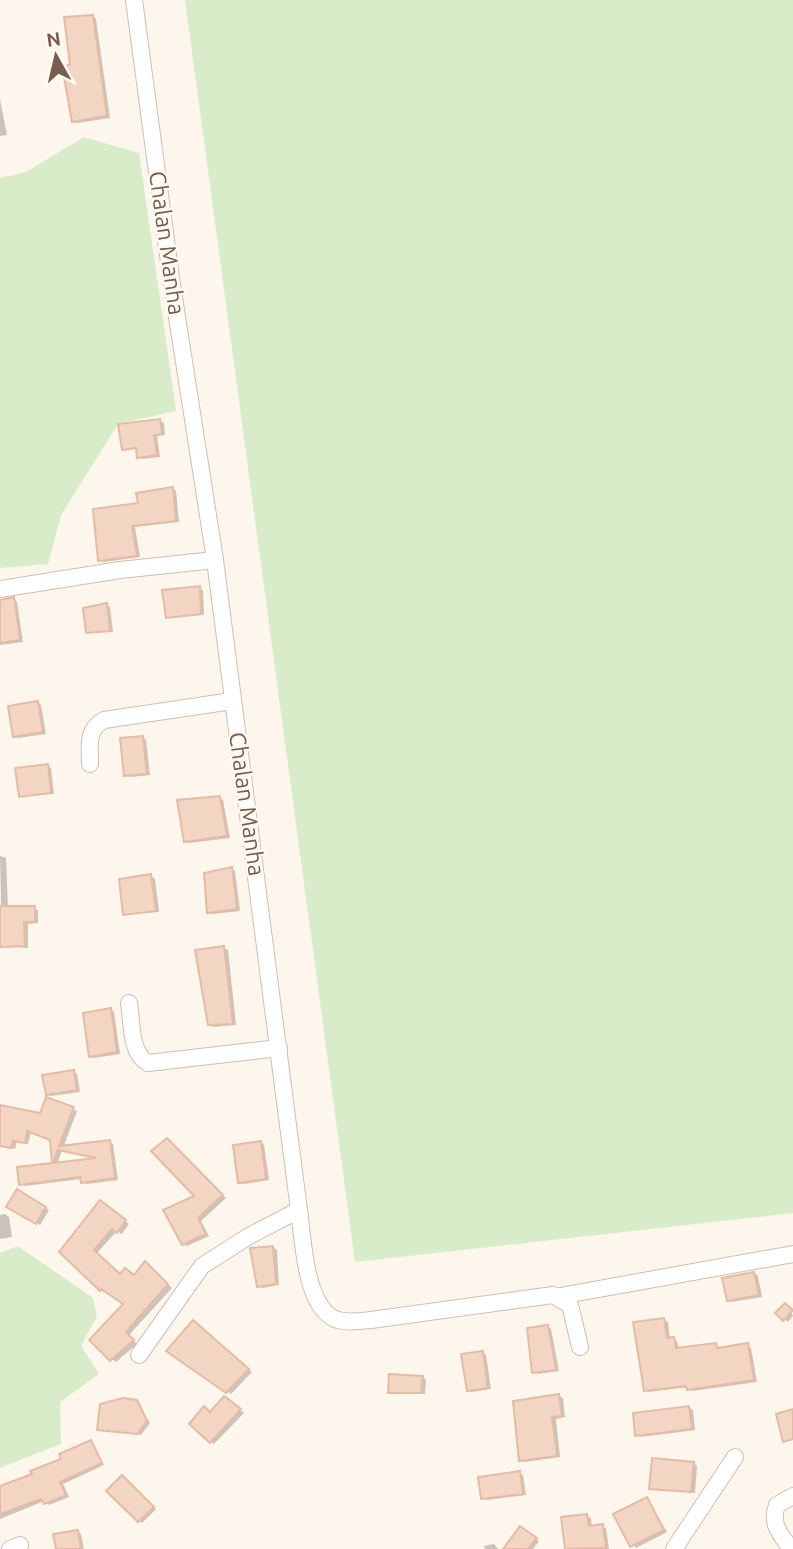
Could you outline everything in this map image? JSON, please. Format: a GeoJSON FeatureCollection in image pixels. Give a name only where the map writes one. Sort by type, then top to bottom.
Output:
{"type":"FeatureCollection","features":[{"type":"Feature","properties":{"kind":"street","name":"Chalan Manha"},"geometry":{"type":"LineString","coordinates":[[134,0],[172,285],[215,560],[299,1210],[313,1294],[322,1308],[337,1320],[372,1320],[542,1295],[560,1297]]}},
{"type":"Feature","properties":{"kind":"street"},"geometry":{"type":"LineString","coordinates":[[0,589],[120,570],[215,560]]}},
{"type":"Feature","properties":{"kind":"street"},"geometry":{"type":"LineString","coordinates":[[90,764],[91,732],[94,726],[104,720],[232,701]]}},
{"type":"Feature","properties":{"kind":"street"},"geometry":{"type":"LineString","coordinates":[[129,1003],[136,1047],[140,1057],[148,1063],[279,1048]]}},
{"type":"Feature","properties":{"kind":"street"},"geometry":{"type":"LineString","coordinates":[[139,1355],[199,1269],[223,1251],[299,1210]]}},
{"type":"Feature","properties":{"kind":"street"},"geometry":{"type":"LineString","coordinates":[[560,1297],[793,1254]]}},
{"type":"Feature","properties":{"kind":"street"},"geometry":{"type":"LineString","coordinates":[[560,1297],[570,1305],[580,1347]]}},
{"type":"Feature","properties":{"kind":"street"},"geometry":{"type":"LineString","coordinates":[[674,1549],[735,1457]]}},
{"type":"Feature","properties":{"kind":"street"},"geometry":{"type":"LineString","coordinates":[[791,1549],[776,1529],[773,1518],[777,1505],[793,1496]]}},
{"type":"Feature","properties":{"kind":"green space"},"geometry":{"type":"Polygon","coordinates":[[[185,0],[793,0],[793,1213],[355,1262],[185,0]]]}},
{"type":"Feature","properties":{"kind":"green space"},"geometry":{"type":"Polygon","coordinates":[[[84,137],[139,153],[176,411],[118,424],[61,515],[48,564],[0,568],[0,178],[26,172],[84,137]]]}},
{"type":"Feature","properties":{"kind":"green space"},"geometry":{"type":"Polygon","coordinates":[[[18,1246],[93,1298],[97,1316],[81,1346],[99,1374],[60,1402],[61,1444],[0,1468],[0,1253],[18,1246]]]}},
{"type":"Feature","properties":{"kind":"building"},"geometry":{"type":"Polygon","coordinates":[[[93,15],[107,116],[72,122],[62,66],[70,65],[64,17],[93,15]]]}},
{"type":"Feature","properties":{"kind":"building"},"geometry":{"type":"Polygon","coordinates":[[[160,419],[162,434],[154,435],[157,455],[137,458],[136,448],[122,450],[118,424],[160,419]]]}},
{"type":"Feature","properties":{"kind":"building"},"geometry":{"type":"Polygon","coordinates":[[[173,487],[176,521],[132,526],[137,556],[98,561],[93,509],[138,503],[136,493],[173,487]]]}},
{"type":"Feature","properties":{"kind":"building"},"geometry":{"type":"Polygon","coordinates":[[[200,586],[201,614],[166,618],[162,590],[200,586]]]}},
{"type":"Feature","properties":{"kind":"building"},"geometry":{"type":"Polygon","coordinates":[[[14,597],[20,640],[0,643],[0,600],[14,597]]]}},
{"type":"Feature","properties":{"kind":"building"},"geometry":{"type":"Polygon","coordinates":[[[107,603],[110,631],[86,633],[83,608],[107,603]]]}},
{"type":"Feature","properties":{"kind":"building"},"geometry":{"type":"Polygon","coordinates":[[[38,701],[43,732],[13,737],[8,706],[38,701]]]}},
{"type":"Feature","properties":{"kind":"building"},"geometry":{"type":"Polygon","coordinates":[[[143,736],[147,774],[124,776],[120,738],[143,736]]]}},
{"type":"Feature","properties":{"kind":"building"},"geometry":{"type":"Polygon","coordinates":[[[48,764],[51,793],[19,797],[15,768],[48,764]]]}},
{"type":"Feature","properties":{"kind":"building"},"geometry":{"type":"Polygon","coordinates":[[[220,796],[227,836],[184,842],[177,800],[220,796]]]}},
{"type":"Feature","properties":{"kind":"building"},"geometry":{"type":"Polygon","coordinates":[[[232,867],[237,909],[207,913],[204,873],[232,867]]]}},
{"type":"Feature","properties":{"kind":"building"},"geometry":{"type":"Polygon","coordinates":[[[151,874],[156,911],[123,915],[119,879],[151,874]]]}},
{"type":"Feature","properties":{"kind":"building"},"geometry":{"type":"Polygon","coordinates":[[[0,906],[35,906],[35,922],[24,922],[25,946],[0,947],[0,906]]]}},
{"type":"Feature","properties":{"kind":"building"},"geometry":{"type":"Polygon","coordinates":[[[224,946],[233,1024],[208,1025],[195,950],[224,946]]]}},
{"type":"Feature","properties":{"kind":"building"},"geometry":{"type":"Polygon","coordinates":[[[111,1008],[117,1052],[89,1057],[83,1013],[111,1008]]]}},
{"type":"Feature","properties":{"kind":"building"},"geometry":{"type":"Polygon","coordinates":[[[74,1070],[77,1090],[46,1095],[42,1075],[74,1070]]]}},
{"type":"Feature","properties":{"kind":"building"},"geometry":{"type":"Polygon","coordinates":[[[46,1097],[74,1107],[59,1146],[110,1140],[115,1178],[81,1183],[80,1177],[19,1185],[17,1167],[52,1163],[50,1140],[27,1131],[25,1143],[13,1141],[11,1148],[0,1146],[0,1105],[40,1113],[46,1097]],[[58,1150],[53,1163],[96,1158],[58,1150]]]}},
{"type":"Feature","properties":{"kind":"building"},"geometry":{"type":"Polygon","coordinates":[[[167,1138],[223,1195],[198,1218],[206,1234],[182,1245],[163,1210],[194,1196],[151,1151],[167,1138]]]}},
{"type":"Feature","properties":{"kind":"building"},"geometry":{"type":"Polygon","coordinates":[[[261,1141],[266,1179],[238,1183],[233,1145],[261,1141]]]}},
{"type":"Feature","properties":{"kind":"building"},"geometry":{"type":"Polygon","coordinates":[[[17,1189],[46,1207],[36,1224],[6,1207],[17,1189]]]}},
{"type":"Feature","properties":{"kind":"building"},"geometry":{"type":"Polygon","coordinates":[[[100,1200],[126,1220],[117,1233],[112,1229],[94,1250],[120,1274],[125,1268],[134,1275],[145,1261],[168,1284],[126,1332],[134,1340],[110,1361],[89,1340],[123,1304],[101,1289],[100,1291],[59,1252],[100,1200]]]}},
{"type":"Feature","properties":{"kind":"building"},"geometry":{"type":"Polygon","coordinates":[[[273,1246],[276,1284],[257,1287],[250,1248],[273,1246]]]}},
{"type":"Feature","properties":{"kind":"building"},"geometry":{"type":"Polygon","coordinates":[[[754,1272],[759,1295],[727,1301],[722,1278],[754,1272]]]}},
{"type":"Feature","properties":{"kind":"building"},"geometry":{"type":"Polygon","coordinates":[[[785,1303],[793,1310],[783,1321],[775,1313],[785,1303]]]}},
{"type":"Feature","properties":{"kind":"building"},"geometry":{"type":"Polygon","coordinates":[[[664,1318],[667,1338],[674,1337],[676,1348],[716,1343],[717,1348],[748,1343],[754,1380],[687,1390],[686,1386],[644,1391],[633,1322],[664,1318]]]}},
{"type":"Feature","properties":{"kind":"building"},"geometry":{"type":"Polygon","coordinates":[[[193,1320],[249,1369],[226,1393],[166,1351],[193,1320]]]}},
{"type":"Feature","properties":{"kind":"building"},"geometry":{"type":"Polygon","coordinates":[[[548,1325],[556,1370],[532,1373],[527,1328],[548,1325]]]}},
{"type":"Feature","properties":{"kind":"building"},"geometry":{"type":"Polygon","coordinates":[[[483,1351],[488,1388],[467,1391],[461,1354],[483,1351]]]}},
{"type":"Feature","properties":{"kind":"building"},"geometry":{"type":"Polygon","coordinates":[[[389,1374],[423,1376],[421,1393],[388,1393],[389,1374]]]}},
{"type":"Feature","properties":{"kind":"building"},"geometry":{"type":"Polygon","coordinates":[[[559,1394],[562,1416],[552,1417],[557,1456],[519,1461],[513,1401],[559,1394]]]}},
{"type":"Feature","properties":{"kind":"building"},"geometry":{"type":"Polygon","coordinates":[[[224,1396],[241,1409],[210,1443],[189,1424],[204,1406],[210,1412],[224,1396]]]}},
{"type":"Feature","properties":{"kind":"building"},"geometry":{"type":"Polygon","coordinates":[[[123,1398],[137,1400],[147,1421],[137,1434],[97,1430],[100,1404],[123,1398]]]}},
{"type":"Feature","properties":{"kind":"building"},"geometry":{"type":"Polygon","coordinates":[[[689,1406],[692,1429],[635,1436],[633,1413],[689,1406]]]}},
{"type":"Feature","properties":{"kind":"building"},"geometry":{"type":"Polygon","coordinates":[[[793,1409],[793,1439],[783,1442],[776,1414],[793,1409]]]}},
{"type":"Feature","properties":{"kind":"building"},"geometry":{"type":"Polygon","coordinates":[[[91,1440],[102,1463],[60,1482],[66,1495],[44,1504],[41,1499],[0,1514],[0,1486],[32,1474],[30,1471],[61,1459],[59,1454],[91,1440]]]}},
{"type":"Feature","properties":{"kind":"building"},"geometry":{"type":"Polygon","coordinates":[[[652,1458],[694,1462],[691,1492],[649,1489],[652,1458]]]}},
{"type":"Feature","properties":{"kind":"building"},"geometry":{"type":"Polygon","coordinates":[[[520,1471],[523,1494],[481,1499],[478,1477],[520,1471]]]}},
{"type":"Feature","properties":{"kind":"building"},"geometry":{"type":"Polygon","coordinates":[[[122,1475],[154,1507],[138,1522],[106,1491],[122,1475]]]}},
{"type":"Feature","properties":{"kind":"building"},"geometry":{"type":"Polygon","coordinates":[[[647,1497],[664,1530],[630,1547],[613,1514],[647,1497]]]}},
{"type":"Feature","properties":{"kind":"building"},"geometry":{"type":"Polygon","coordinates":[[[587,1514],[589,1526],[603,1524],[606,1548],[565,1549],[561,1517],[587,1514]]]}},
{"type":"Feature","properties":{"kind":"building"},"geometry":{"type":"Polygon","coordinates":[[[520,1526],[537,1538],[528,1549],[503,1549],[520,1526]]]}},
{"type":"Feature","properties":{"kind":"building"},"geometry":{"type":"Polygon","coordinates":[[[78,1530],[81,1549],[56,1549],[53,1534],[78,1530]]]}}]}
